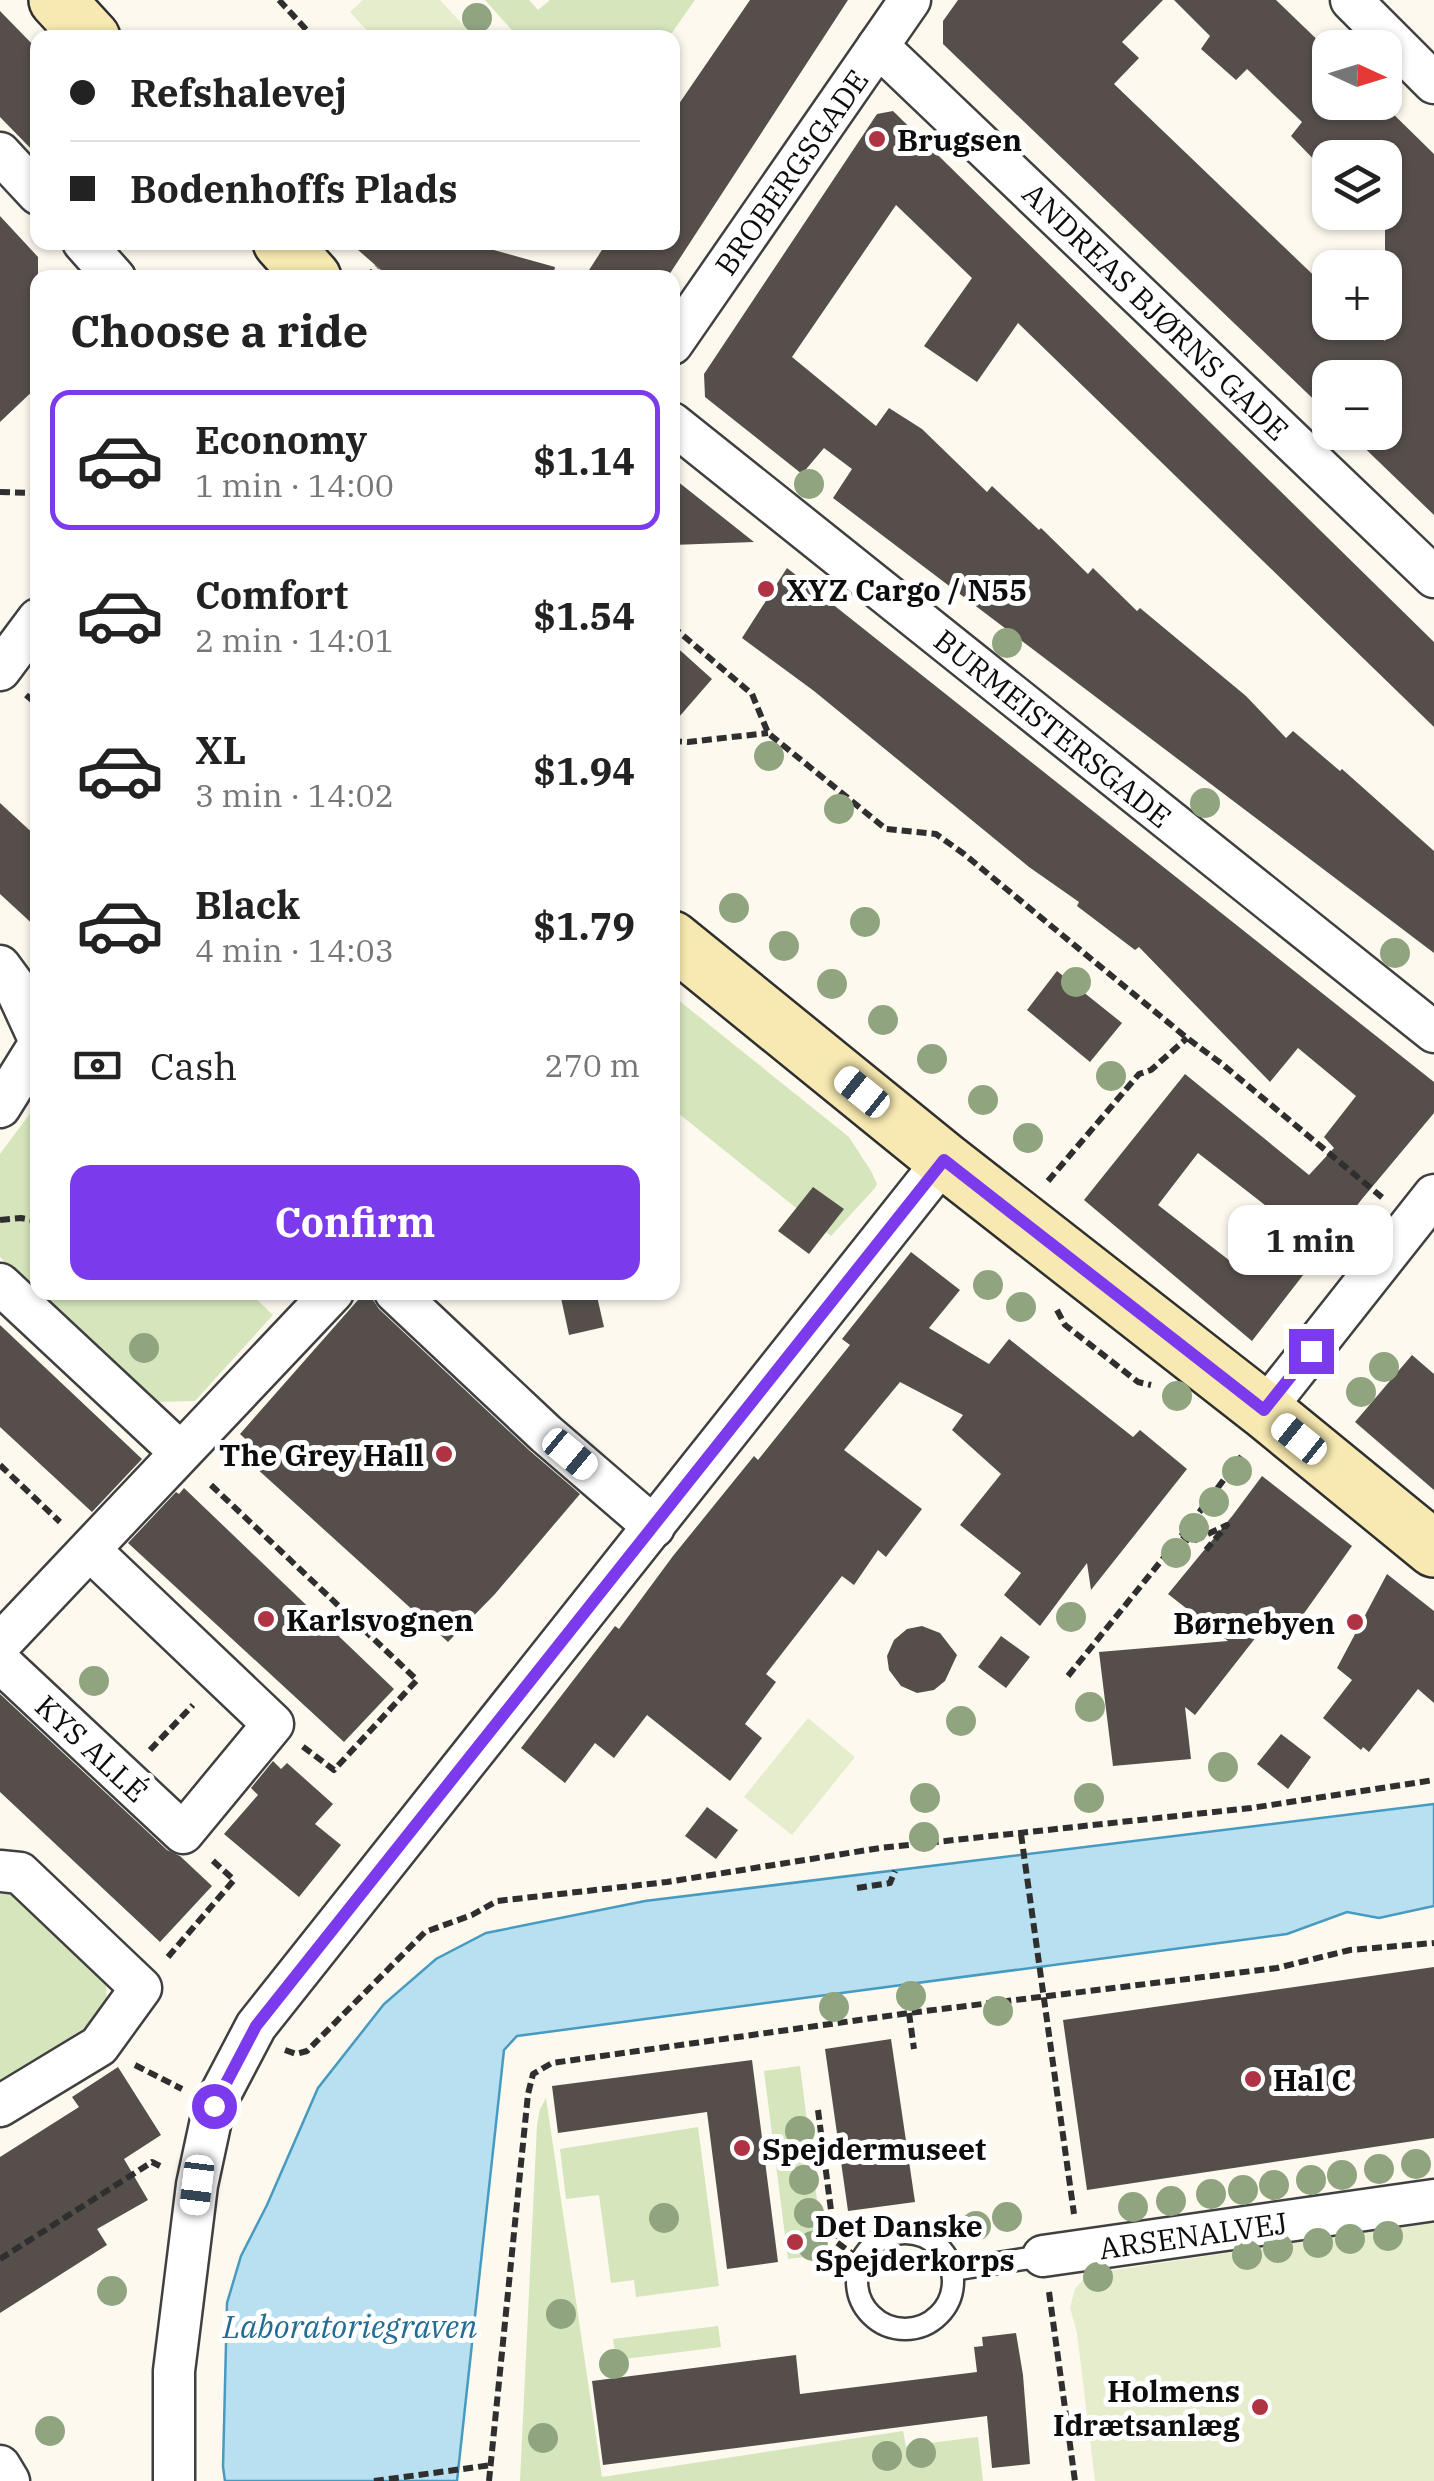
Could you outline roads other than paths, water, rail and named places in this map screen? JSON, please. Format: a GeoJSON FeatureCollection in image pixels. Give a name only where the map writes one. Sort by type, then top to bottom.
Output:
{"type":"FeatureCollection","features":[{"type":"Feature","properties":{"kind":"street"},"geometry":{"type":"LineString","coordinates":[[57,0],[85,30]]}},
{"type":"Feature","properties":{"kind":"street","name":"BROBERGSGADE"},"geometry":{"type":"LineString","coordinates":[[680,332],[910,0]]}},
{"type":"Feature","properties":{"kind":"street"},"geometry":{"type":"LineString","coordinates":[[1351,0],[1434,83]]}},
{"type":"Feature","properties":{"kind":"street","name":"ANDREAS BJØRNS GADE"},"geometry":{"type":"LineString","coordinates":[[878,46],[1434,577]]}},
{"type":"Feature","properties":{"kind":"street"},"geometry":{"type":"LineString","coordinates":[[0,153],[30,185]]}},
{"type":"Feature","properties":{"kind":"street"},"geometry":{"type":"LineString","coordinates":[[90,250],[109,270]]}},
{"type":"Feature","properties":{"kind":"street"},"geometry":{"type":"LineString","coordinates":[[287,250],[306,270]]}},
{"type":"Feature","properties":{"kind":"street","name":"BURMEISTERSGADE"},"geometry":{"type":"LineString","coordinates":[[680,429],[1434,1032]]}},
{"type":"Feature","properties":{"kind":"street"},"geometry":{"type":"LineString","coordinates":[[0,670],[30,630]]}},
{"type":"Feature","properties":{"kind":"street"},"geometry":{"type":"LineString","coordinates":[[680,946],[1434,1549]]}},
{"type":"Feature","properties":{"kind":"street"},"geometry":{"type":"LineString","coordinates":[[0,966],[30,1020]]}},
{"type":"Feature","properties":{"kind":"street"},"geometry":{"type":"LineString","coordinates":[[0,1107],[30,1059]]}},
{"type":"Feature","properties":{"kind":"street"},"geometry":{"type":"LineString","coordinates":[[174,2481],[174,2370],[197,2185],[214,2106],[256,2026],[944,1160]]}},
{"type":"Feature","properties":{"kind":"street"},"geometry":{"type":"LineString","coordinates":[[1268,1413],[1423,1209]]}},
{"type":"Feature","properties":{"kind":"street"},"geometry":{"type":"LineString","coordinates":[[0,1284],[180,1452]]}},
{"type":"Feature","properties":{"kind":"street"},"geometry":{"type":"LineString","coordinates":[[0,1644],[326,1300]]}},
{"type":"Feature","properties":{"kind":"street"},"geometry":{"type":"LineString","coordinates":[[404,1300],[546,1434],[654,1528]]}},
{"type":"Feature","properties":{"kind":"street","name":"KYS ALLÉ"},"geometry":{"type":"LineString","coordinates":[[0,1662],[183,1834],[272,1724],[90,1550]]}},
{"type":"Feature","properties":{"kind":"street"},"geometry":{"type":"LineString","coordinates":[[0,1871],[20,1874],[141,1988],[99,2046],[0,2106]]}},
{"type":"Feature","properties":{"kind":"street","name":"ARSENALVEJ"},"geometry":{"type":"LineString","coordinates":[[1062,2254],[1434,2200]]}},
{"type":"Feature","properties":{"kind":"street"},"geometry":{"type":"LineString","coordinates":[[0,2466],[9,2481]]}},
{"type":"Feature","properties":{"kind":"lane"},"geometry":{"type":"LineString","coordinates":[[899,2232],[930,2240],[942,2250],[952,2270],[953,2287],[948,2303],[924,2326],[908,2330],[876,2321],[858,2293],[856,2276],[861,2260],[870,2247],[899,2232]]}},
{"type":"Feature","properties":{"kind":"lane","name":"ARSENALVEJ"},"geometry":{"type":"LineString","coordinates":[[952,2270],[1062,2254]]}},
{"type":"Feature","properties":{"kind":"water","name":"Laboratoriegraven"},"geometry":{"type":"Polygon","coordinates":[[[1434,1804],[1434,1906],[1379,1918],[1347,1912],[1287,1934],[517,2036],[504,2050],[457,2481],[225,2481],[227,2303],[241,2256],[318,2088],[384,2004],[436,1959],[486,1933],[645,1901],[1434,1804]]]}},
{"type":"Feature","properties":{"kind":"place","name":"Brugsen"},"geometry":{"type":"Point","coordinates":[877,139]}},
{"type":"Feature","properties":{"kind":"place","name":"XYZ Cargo / N55"},"geometry":{"type":"Point","coordinates":[766,589]}},
{"type":"Feature","properties":{"kind":"place","name":"The Grey Hall"},"geometry":{"type":"Point","coordinates":[444,1454]}},
{"type":"Feature","properties":{"kind":"place","name":"Karlsvognen"},"geometry":{"type":"Point","coordinates":[266,1619]}},
{"type":"Feature","properties":{"kind":"place","name":"Børnebyen"},"geometry":{"type":"Point","coordinates":[1355,1622]}},
{"type":"Feature","properties":{"kind":"place","name":"Hal C"},"geometry":{"type":"Point","coordinates":[1253,2079]}},
{"type":"Feature","properties":{"kind":"place","name":"Spejdermuseet"},"geometry":{"type":"Point","coordinates":[742,2148]}},
{"type":"Feature","properties":{"kind":"place","name":"Det Danske Spejderkorps"},"geometry":{"type":"Point","coordinates":[795,2242]}},
{"type":"Feature","properties":{"kind":"place","name":"Holmens Idrætsanlæg"},"geometry":{"type":"Point","coordinates":[1260,2407]}}]}
